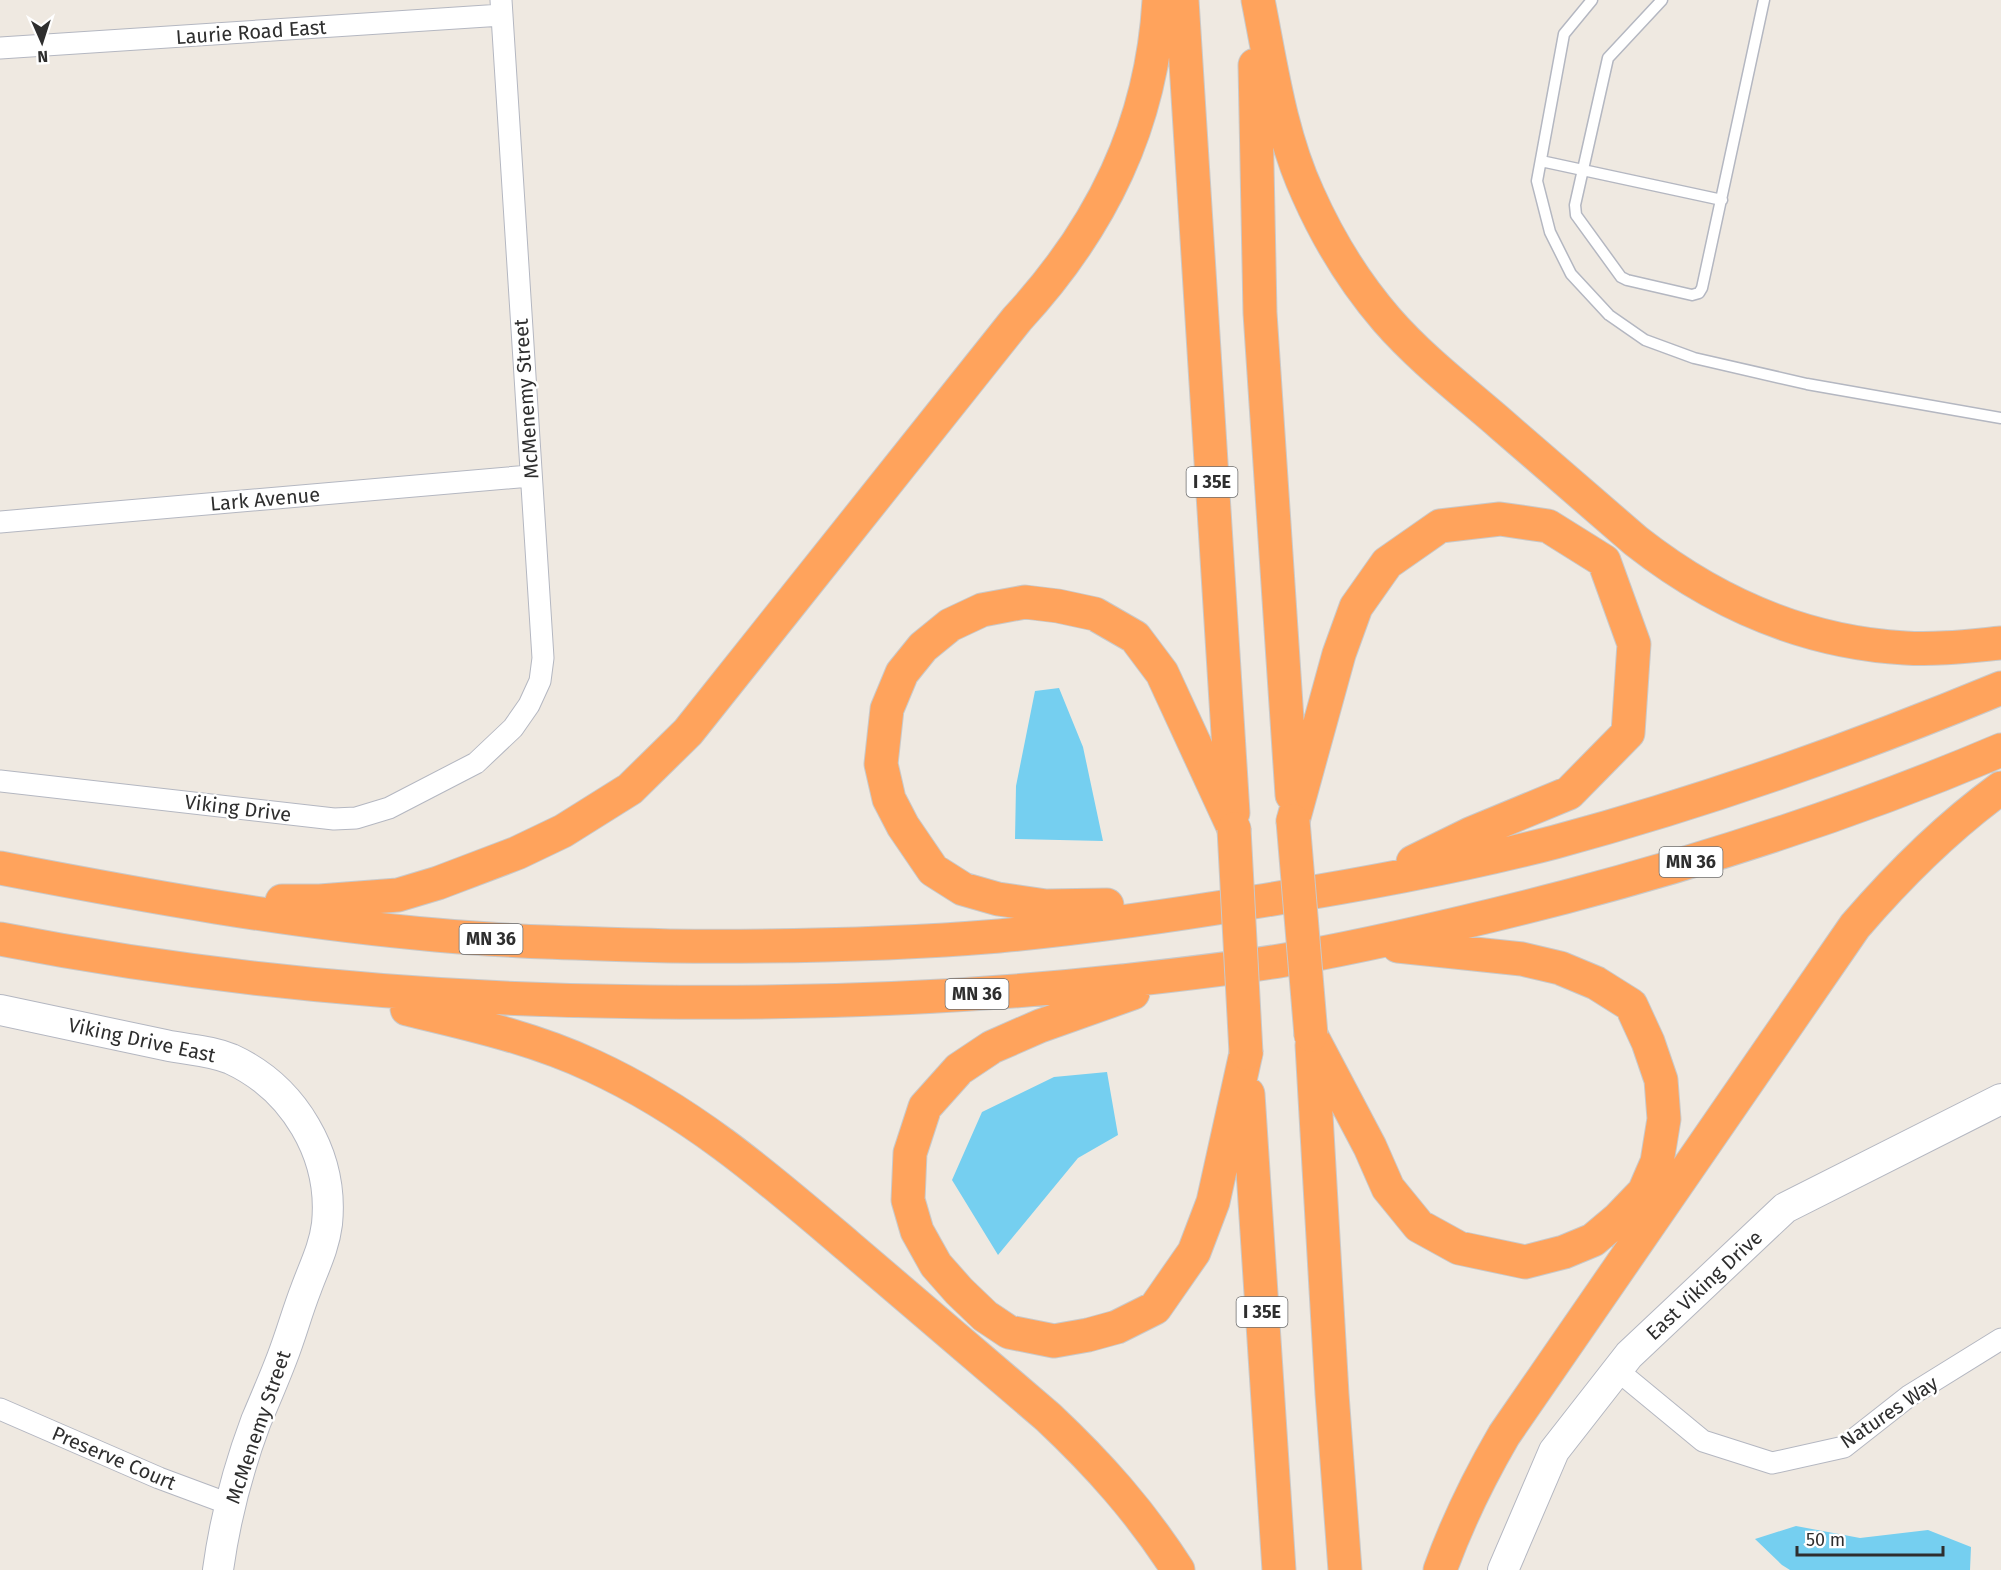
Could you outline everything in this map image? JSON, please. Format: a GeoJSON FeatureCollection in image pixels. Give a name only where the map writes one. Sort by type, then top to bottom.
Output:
{"type":"FeatureCollection","features":[{"type":"Feature","properties":{"kind":"highway"},"geometry":{"type":"LineString","coordinates":[[160,899],[320,901],[398,895],[438,883],[517,853],[563,831],[630,789],[688,732],[1009,328],[1045,289],[1071,254],[1103,201],[1121,164],[1139,116],[1151,66],[1159,0]]}},
{"type":"Feature","properties":{"kind":"highway","name":"I 35E"},"geometry":{"type":"LineString","coordinates":[[1182,0],[1279,1570]]}},
{"type":"Feature","properties":{"kind":"highway"},"geometry":{"type":"LineString","coordinates":[[1253,0],[1260,313],[1294,812],[1313,1041],[1345,1570]]}},
{"type":"Feature","properties":{"kind":"highway"},"geometry":{"type":"LineString","coordinates":[[1258,0],[1282,117],[1292,153],[1307,192],[1329,238],[1356,281],[1423,357],[1636,541],[1702,588],[1738,606],[1774,621],[1819,635],[1866,644],[1905,648],[1944,648],[2001,643]]}},
{"type":"Feature","properties":{"kind":"highway"},"geometry":{"type":"LineString","coordinates":[[1294,812],[1339,654],[1356,607],[1387,563],[1440,526],[1500,519],[1548,526],[1605,561],[1634,644],[1628,733],[1569,793],[1470,834],[1370,884]]}},
{"type":"Feature","properties":{"kind":"highway"},"geometry":{"type":"LineString","coordinates":[[1199,911],[1115,905],[1046,906],[998,899],[963,889],[933,870],[903,826],[889,799],[882,764],[887,710],[902,673],[923,647],[950,626],[982,610],[1024,602],[1095,614],[1135,637],[1162,673],[1232,823]]}},
{"type":"Feature","properties":{"kind":"highway","name":"MN 36"},"geometry":{"type":"LineString","coordinates":[[0,868],[160,899],[336,925],[439,935],[543,942],[746,947],[897,943],[998,936],[1199,911],[1370,884],[1556,842],[1681,805],[1876,739],[2001,688]]}},
{"type":"Feature","properties":{"kind":"highway","name":"MN 36"},"geometry":{"type":"LineString","coordinates":[[0,939],[162,968],[306,984],[480,998],[735,1003],[928,998],[1056,988],[1281,961],[1491,916],[1684,864],[1860,806],[2001,750]]}},
{"type":"Feature","properties":{"kind":"highway"},"geometry":{"type":"LineString","coordinates":[[1440,1570],[1485,1467],[1504,1435],[1855,926],[1931,845],[1973,808],[2001,788]]}},
{"type":"Feature","properties":{"kind":"highway"},"geometry":{"type":"LineString","coordinates":[[1313,1041],[1370,1147],[1388,1188],[1419,1226],[1459,1248],[1525,1262],[1564,1252],[1593,1240],[1618,1219],[1644,1192],[1657,1162],[1664,1119],[1661,1080],[1648,1042],[1631,1005],[1596,983],[1560,968],[1522,959],[1372,943]]}},
{"type":"Feature","properties":{"kind":"highway"},"geometry":{"type":"LineString","coordinates":[[1184,974],[1040,1026],[992,1047],[959,1069],[925,1107],[910,1153],[908,1200],[917,1231],[936,1265],[985,1316],[1009,1332],[1054,1341],[1117,1327],[1155,1308],[1194,1252],[1213,1202],[1246,1053]]}},
{"type":"Feature","properties":{"kind":"highway"},"geometry":{"type":"LineString","coordinates":[[306,984],[476,1024],[535,1042],[621,1079],[701,1126],[757,1168],[1048,1417],[1120,1490],[1178,1570]]}},
{"type":"Feature","properties":{"kind":"street","name":"Laurie Road East"},"geometry":{"type":"LineString","coordinates":[[0,48],[501,7]]}},
{"type":"Feature","properties":{"kind":"street","name":"McMenemy Street"},"geometry":{"type":"LineString","coordinates":[[466,768],[476,763],[513,728],[530,705],[540,681],[543,658],[501,7]]}},
{"type":"Feature","properties":{"kind":"street","name":"Lark Avenue"},"geometry":{"type":"LineString","coordinates":[[0,522],[530,476]]}},
{"type":"Feature","properties":{"kind":"street","name":"Viking Drive"},"geometry":{"type":"LineString","coordinates":[[0,781],[334,819],[356,818],[389,807],[466,768]]}},
{"type":"Feature","properties":{"kind":"street","name":"Viking Drive East"},"geometry":{"type":"LineString","coordinates":[[0,1010],[172,1046],[202,1050],[230,1059],[256,1072],[279,1091],[297,1112],[312,1137],[322,1164],[328,1196],[327,1225],[321,1252],[307,1286]]}},
{"type":"Feature","properties":{"kind":"street","name":"East Viking Drive"},"geometry":{"type":"LineString","coordinates":[[1503,1570],[1554,1451],[1629,1355],[1785,1208],[2001,1099]]}},
{"type":"Feature","properties":{"kind":"street","name":"McMenemy Street"},"geometry":{"type":"LineString","coordinates":[[218,1570],[229,1504],[255,1423],[282,1358],[307,1286]]}},
{"type":"Feature","properties":{"kind":"street","name":"Natures Way"},"geometry":{"type":"LineString","coordinates":[[1617,1370],[1703,1441],[1772,1463],[1844,1447],[1909,1396],[2001,1338]]}},
{"type":"Feature","properties":{"kind":"street","name":"Preserve Court"},"geometry":{"type":"LineString","coordinates":[[0,1409],[159,1478],[229,1504]]}},
{"type":"Feature","properties":{"kind":"lane"},"geometry":{"type":"LineString","coordinates":[[1592,0],[1564,34],[1537,181],[1550,232],[1571,274],[1609,315],[1645,340],[1694,358],[1807,384],[2001,418]]}},
{"type":"Feature","properties":{"kind":"lane"},"geometry":{"type":"LineString","coordinates":[[1662,0],[1608,58],[1575,205],[1576,215],[1621,277],[1692,295],[1699,293],[1702,288],[1764,0]]}},
{"type":"Feature","properties":{"kind":"lane"},"geometry":{"type":"LineString","coordinates":[[1541,161],[1722,200]]}},
{"type":"Feature","properties":{"kind":"water"},"geometry":{"type":"Polygon","coordinates":[[[1059,688],[1083,747],[1103,841],[1015,839],[1016,786],[1035,691],[1059,688]]]}},
{"type":"Feature","properties":{"kind":"water"},"geometry":{"type":"Polygon","coordinates":[[[1107,1072],[1118,1135],[1078,1158],[998,1255],[952,1180],[982,1112],[1054,1077],[1107,1072]]]}},
{"type":"Feature","properties":{"kind":"water"},"geometry":{"type":"Polygon","coordinates":[[[1796,1526],[1860,1538],[1928,1530],[1971,1547],[1970,1570],[1790,1570],[1755,1539],[1796,1526]]]}}]}
